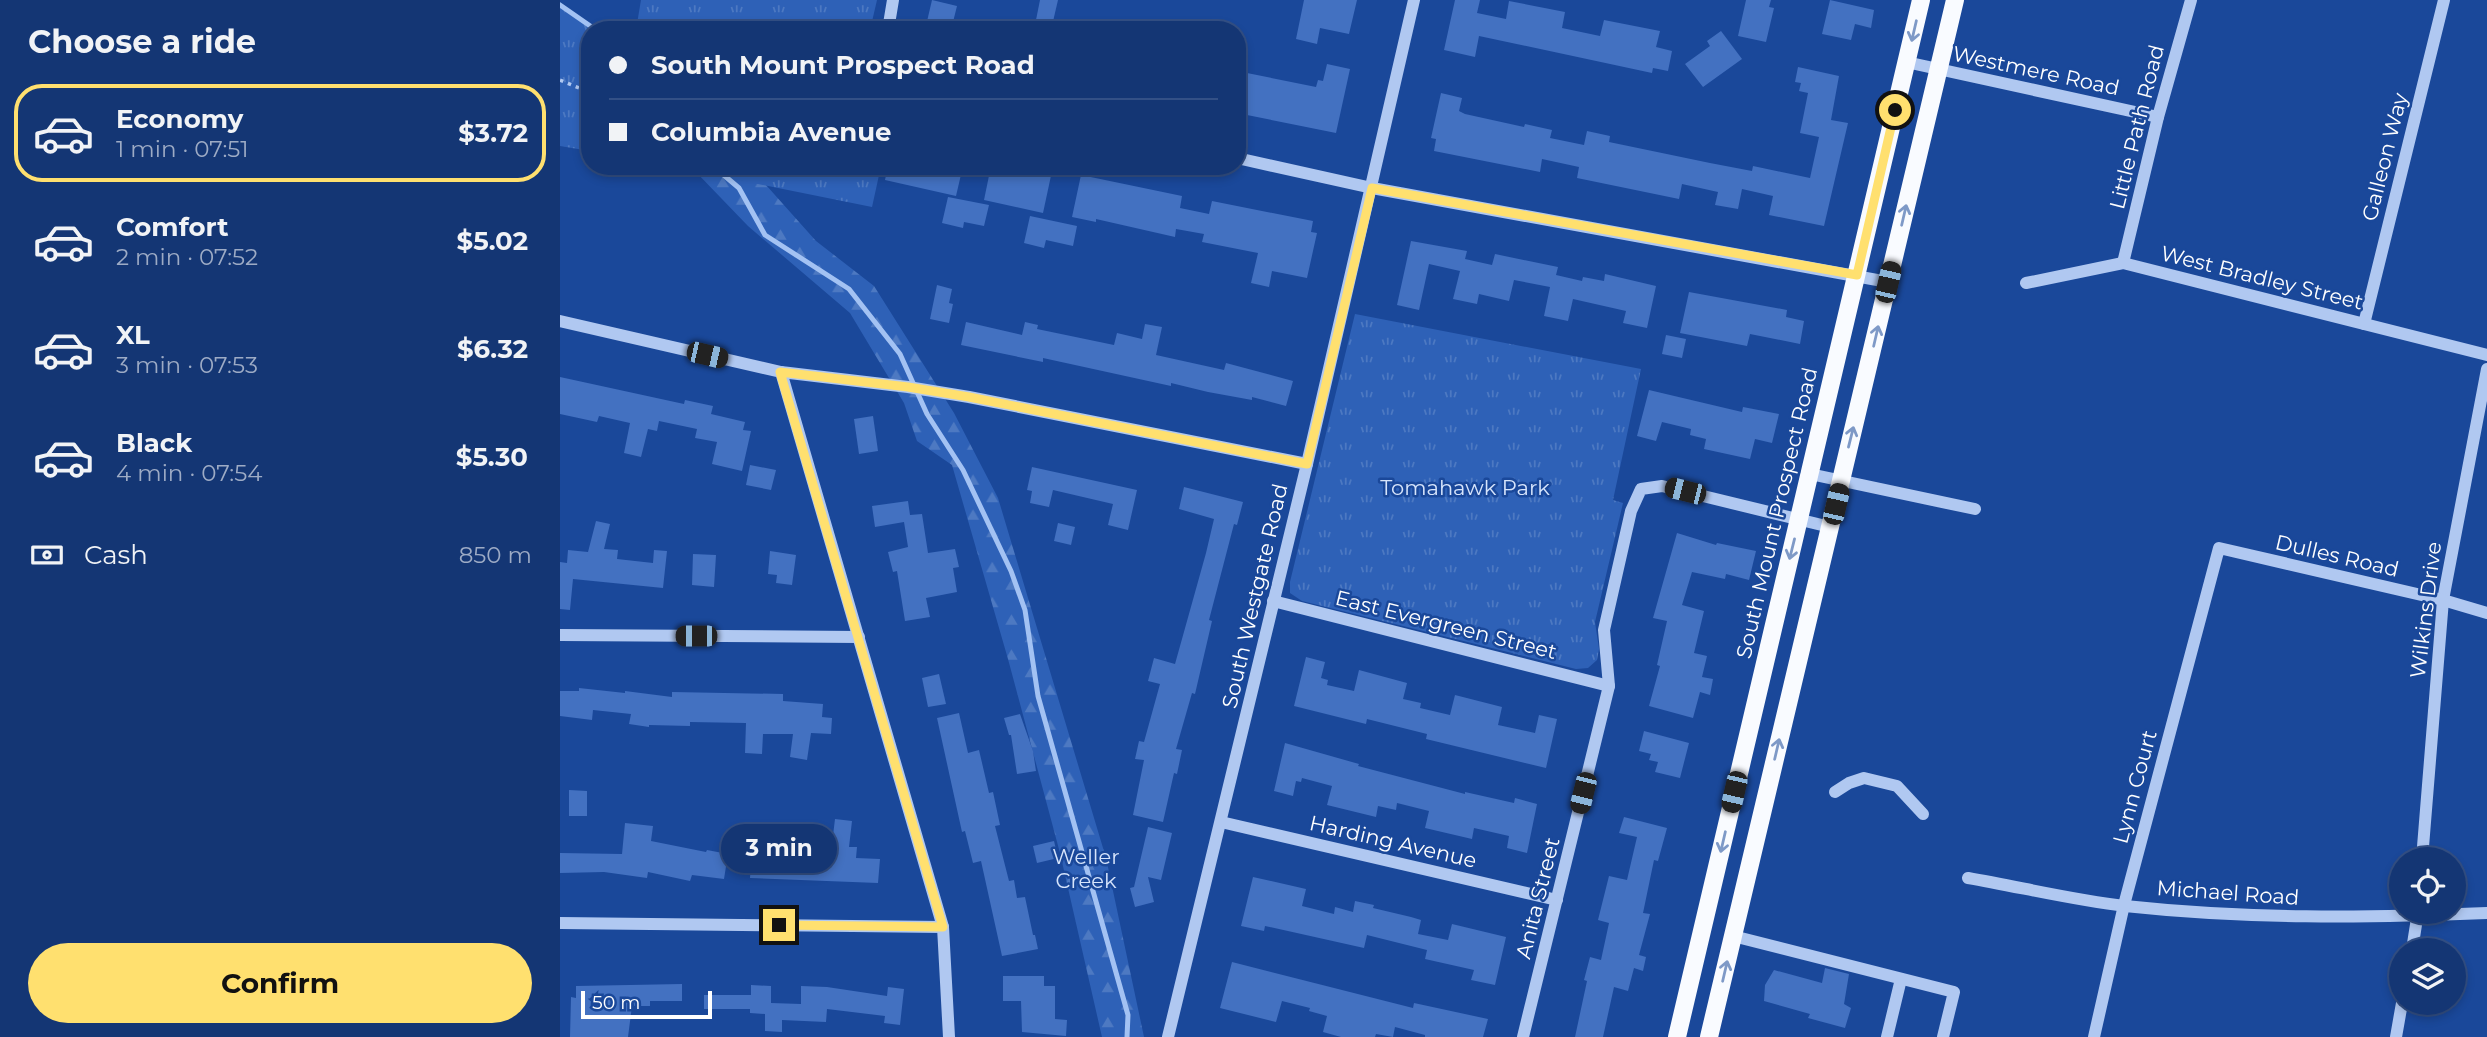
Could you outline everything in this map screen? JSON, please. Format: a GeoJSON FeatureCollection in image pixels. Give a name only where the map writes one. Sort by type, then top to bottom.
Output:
{"type":"FeatureCollection","features":[{"type":"Feature","properties":{"kind":"main road","name":"South Mount Prospect Road"},"geometry":{"type":"LineString","coordinates":[[1677,1037],[1921,0]]}},
{"type":"Feature","properties":{"kind":"main road"},"geometry":{"type":"LineString","coordinates":[[1709,1037],[1955,0]]}},
{"type":"Feature","properties":{"kind":"street"},"geometry":{"type":"LineString","coordinates":[[890,21],[893,0]]}},
{"type":"Feature","properties":{"kind":"street","name":"South Westgate Road"},"geometry":{"type":"LineString","coordinates":[[1168,1037],[1307,464],[1414,0]]}},
{"type":"Feature","properties":{"kind":"street","name":"Little Path Road"},"geometry":{"type":"LineString","coordinates":[[2123,263],[2158,117],[2190,0]]}},
{"type":"Feature","properties":{"kind":"street","name":"Galleon Way"},"geometry":{"type":"LineString","coordinates":[[2364,324],[2444,0]]}},
{"type":"Feature","properties":{"kind":"street","name":"Westmere Road"},"geometry":{"type":"LineString","coordinates":[[1906,62],[2158,117]]}},
{"type":"Feature","properties":{"kind":"street"},"geometry":{"type":"LineString","coordinates":[[1246,160],[1372,188],[1888,282]]}},
{"type":"Feature","properties":{"kind":"street","name":"West Bradley Street"},"geometry":{"type":"LineString","coordinates":[[2026,283],[2123,263],[2487,355]]}},
{"type":"Feature","properties":{"kind":"street"},"geometry":{"type":"LineString","coordinates":[[560,321],[780,372],[969,397],[1307,464]]}},
{"type":"Feature","properties":{"kind":"street","name":"Wilkins Drive"},"geometry":{"type":"LineString","coordinates":[[2423,847],[2443,600],[2487,369]]}},
{"type":"Feature","properties":{"kind":"street"},"geometry":{"type":"LineString","coordinates":[[780,372],[943,927],[949,1037]]}},
{"type":"Feature","properties":{"kind":"street"},"geometry":{"type":"LineString","coordinates":[[1810,474],[1975,509]]}},
{"type":"Feature","properties":{"kind":"street","name":"Anita Street"},"geometry":{"type":"LineString","coordinates":[[1523,1037],[1609,686],[1604,630],[1630,511],[1641,489],[1662,485],[1800,519]]}},
{"type":"Feature","properties":{"kind":"street"},"geometry":{"type":"LineString","coordinates":[[1800,519],[1830,527]]}},
{"type":"Feature","properties":{"kind":"street","name":"Dulles Road"},"geometry":{"type":"LineString","coordinates":[[2219,548],[2443,600],[2487,613]]}},
{"type":"Feature","properties":{"kind":"street","name":"Lynn Court"},"geometry":{"type":"LineString","coordinates":[[2094,1037],[2124,905],[2219,548]]}},
{"type":"Feature","properties":{"kind":"street","name":"East Evergreen Street"},"geometry":{"type":"LineString","coordinates":[[1273,601],[1609,686]]}},
{"type":"Feature","properties":{"kind":"street"},"geometry":{"type":"LineString","coordinates":[[560,635],[859,637]]}},
{"type":"Feature","properties":{"kind":"street"},"geometry":{"type":"LineString","coordinates":[[1835,792],[1864,778],[1897,786],[1923,814]]}},
{"type":"Feature","properties":{"kind":"street","name":"Harding Avenue"},"geometry":{"type":"LineString","coordinates":[[1221,822],[1557,900]]}},
{"type":"Feature","properties":{"kind":"street","name":"Michael Road"},"geometry":{"type":"LineString","coordinates":[[1968,878],[2124,905],[2285,917],[2389,915]]}},
{"type":"Feature","properties":{"kind":"street","name":"Michael Road"},"geometry":{"type":"LineString","coordinates":[[2466,913],[2487,913]]}},
{"type":"Feature","properties":{"kind":"street"},"geometry":{"type":"LineString","coordinates":[[560,923],[943,927]]}},
{"type":"Feature","properties":{"kind":"street"},"geometry":{"type":"LineString","coordinates":[[1733,936],[1954,992],[1943,1037]]}},
{"type":"Feature","properties":{"kind":"street"},"geometry":{"type":"LineString","coordinates":[[1887,1037],[1901,979]]}},
{"type":"Feature","properties":{"kind":"street"},"geometry":{"type":"LineString","coordinates":[[2396,1037],[2400,1015]]}},
{"type":"Feature","properties":{"kind":"path"},"geometry":{"type":"LineString","coordinates":[[560,80],[581,89]]}},
{"type":"Feature","properties":{"kind":"green space"},"geometry":{"type":"Polygon","coordinates":[[[641,0],[877,0],[872,21],[638,21],[641,0]]]}},
{"type":"Feature","properties":{"kind":"green space"},"geometry":{"type":"Polygon","coordinates":[[[560,7],[581,21],[581,150],[560,146],[560,7]]]}},
{"type":"Feature","properties":{"kind":"green space","name":"Weller Creek"},"geometry":{"type":"Polygon","coordinates":[[[699,175],[715,175],[766,185],[816,241],[874,286],[954,413],[998,498],[1106,858],[1144,1037],[1102,1037],[1060,853],[952,465],[917,441],[904,403],[850,313],[748,226],[699,175]]]}},
{"type":"Feature","properties":{"kind":"green space"},"geometry":{"type":"Polygon","coordinates":[[[714,175],[879,175],[872,207],[714,175]]]}},
{"type":"Feature","properties":{"kind":"green space","name":"Tomahawk Park"},"geometry":{"type":"Polygon","coordinates":[[[1355,314],[1641,369],[1613,500],[1623,503],[1595,622],[1599,649],[1597,660],[1588,668],[1576,669],[1302,601],[1290,593],[1290,582],[1355,314]]]}},
{"type":"Feature","properties":{"kind":"building"},"geometry":{"type":"Polygon","coordinates":[[[932,0],[957,6],[953,21],[927,21],[932,0]]]}},
{"type":"Feature","properties":{"kind":"building"},"geometry":{"type":"Polygon","coordinates":[[[1040,0],[1058,0],[1053,21],[1036,21],[1040,0]]]}},
{"type":"Feature","properties":{"kind":"building"},"geometry":{"type":"Polygon","coordinates":[[[1304,0],[1357,0],[1349,34],[1320,28],[1317,44],[1296,39],[1304,0]]]}},
{"type":"Feature","properties":{"kind":"building"},"geometry":{"type":"Polygon","coordinates":[[[1455,0],[1480,0],[1477,13],[1506,19],[1509,1],[1565,12],[1562,28],[1600,36],[1604,20],[1660,31],[1656,47],[1672,51],[1668,71],[1653,68],[1652,73],[1479,36],[1475,57],[1444,50],[1455,0]]]}},
{"type":"Feature","properties":{"kind":"building"},"geometry":{"type":"Polygon","coordinates":[[[1746,0],[1771,0],[1769,7],[1774,8],[1766,42],[1738,36],[1746,0]]]}},
{"type":"Feature","properties":{"kind":"building"},"geometry":{"type":"Polygon","coordinates":[[[1830,0],[1874,10],[1871,28],[1855,24],[1851,40],[1822,34],[1830,0]]]}},
{"type":"Feature","properties":{"kind":"building"},"geometry":{"type":"Polygon","coordinates":[[[1721,31],[1742,59],[1703,87],[1685,64],[1710,46],[1707,41],[1721,31]]]}},
{"type":"Feature","properties":{"kind":"building"},"geometry":{"type":"Polygon","coordinates":[[[1327,64],[1350,69],[1336,133],[1246,115],[1246,73],[1316,87],[1318,80],[1323,81],[1327,64]]]}},
{"type":"Feature","properties":{"kind":"building"},"geometry":{"type":"Polygon","coordinates":[[[1798,67],[1839,76],[1831,120],[1848,123],[1824,226],[1769,215],[1773,196],[1742,189],[1738,209],[1715,205],[1718,192],[1682,184],[1679,199],[1577,178],[1579,167],[1542,159],[1540,172],[1434,151],[1436,139],[1431,138],[1441,93],[1462,98],[1459,111],[1465,114],[1524,127],[1525,124],[1552,130],[1550,138],[1584,145],[1587,131],[1610,136],[1609,142],[1752,171],[1753,166],[1810,178],[1819,137],[1800,133],[1808,93],[1799,91],[1801,83],[1795,82],[1798,67]]]}},
{"type":"Feature","properties":{"kind":"building"},"geometry":{"type":"Polygon","coordinates":[[[886,175],[961,175],[956,196],[885,180],[886,175]]]}},
{"type":"Feature","properties":{"kind":"building"},"geometry":{"type":"Polygon","coordinates":[[[989,175],[1051,175],[1043,213],[984,200],[989,175]]]}},
{"type":"Feature","properties":{"kind":"building"},"geometry":{"type":"Polygon","coordinates":[[[1081,175],[1182,196],[1180,208],[1209,214],[1212,201],[1313,221],[1311,232],[1317,233],[1307,278],[1272,271],[1269,287],[1251,283],[1258,253],[1202,242],[1204,234],[1176,229],[1175,237],[1096,219],[1096,222],[1072,217],[1081,175]]]}},
{"type":"Feature","properties":{"kind":"building"},"geometry":{"type":"Polygon","coordinates":[[[948,197],[989,205],[984,226],[964,222],[963,228],[942,223],[948,197]]]}},
{"type":"Feature","properties":{"kind":"building"},"geometry":{"type":"Polygon","coordinates":[[[1030,216],[1077,226],[1073,246],[1046,240],[1044,248],[1024,243],[1030,216]]]}},
{"type":"Feature","properties":{"kind":"building"},"geometry":{"type":"Polygon","coordinates":[[[1411,241],[1467,251],[1465,259],[1492,265],[1495,254],[1558,267],[1556,275],[1582,281],[1583,277],[1604,281],[1605,274],[1656,286],[1647,328],[1623,323],[1626,311],[1573,299],[1568,321],[1544,316],[1550,287],[1514,280],[1509,301],[1479,294],[1477,304],[1453,299],[1460,271],[1429,264],[1419,310],[1397,305],[1411,241]]]}},
{"type":"Feature","properties":{"kind":"building"},"geometry":{"type":"Polygon","coordinates":[[[937,285],[952,289],[949,303],[953,304],[949,323],[930,319],[937,285]]]}},
{"type":"Feature","properties":{"kind":"building"},"geometry":{"type":"Polygon","coordinates":[[[1689,292],[1787,310],[1786,317],[1804,321],[1800,344],[1750,334],[1747,346],[1680,333],[1689,292]]]}},
{"type":"Feature","properties":{"kind":"building"},"geometry":{"type":"Polygon","coordinates":[[[966,322],[1022,335],[1025,322],[1038,325],[1037,329],[1114,345],[1117,333],[1142,339],[1145,324],[1162,327],[1156,355],[1224,370],[1226,363],[1293,381],[1286,406],[1252,397],[1252,400],[1171,383],[1171,386],[1043,358],[1043,362],[961,345],[966,322]]]}},
{"type":"Feature","properties":{"kind":"building"},"geometry":{"type":"Polygon","coordinates":[[[1666,335],[1686,339],[1682,358],[1662,354],[1666,335]]]}},
{"type":"Feature","properties":{"kind":"building"},"geometry":{"type":"Polygon","coordinates":[[[560,377],[684,404],[685,400],[713,406],[711,414],[745,422],[743,430],[751,431],[742,471],[712,464],[717,442],[695,438],[697,429],[659,421],[657,431],[648,429],[641,457],[624,453],[630,423],[599,416],[597,422],[560,414],[560,377]]]}},
{"type":"Feature","properties":{"kind":"building"},"geometry":{"type":"Polygon","coordinates":[[[1649,390],[1742,412],[1743,407],[1779,414],[1772,443],[1755,439],[1750,459],[1704,449],[1706,439],[1690,435],[1691,429],[1662,422],[1656,441],[1637,436],[1649,390]]]}},
{"type":"Feature","properties":{"kind":"building"},"geometry":{"type":"Polygon","coordinates":[[[873,416],[878,451],[859,454],[854,419],[873,416]]]}},
{"type":"Feature","properties":{"kind":"building"},"geometry":{"type":"Polygon","coordinates":[[[750,465],[776,470],[771,490],[746,485],[750,465]]]}},
{"type":"Feature","properties":{"kind":"building"},"geometry":{"type":"Polygon","coordinates":[[[1032,467],[1137,490],[1128,530],[1108,525],[1113,504],[1053,490],[1049,507],[1030,503],[1032,491],[1027,490],[1032,467]]]}},
{"type":"Feature","properties":{"kind":"building"},"geometry":{"type":"Polygon","coordinates":[[[1184,487],[1243,502],[1237,525],[1234,524],[1209,620],[1212,621],[1195,694],[1192,693],[1176,749],[1182,750],[1163,822],[1133,815],[1144,760],[1135,759],[1139,741],[1144,742],[1160,684],[1148,681],[1154,658],[1175,664],[1214,519],[1179,509],[1184,487]]]}},
{"type":"Feature","properties":{"kind":"building"},"geometry":{"type":"Polygon","coordinates":[[[908,501],[910,515],[922,514],[928,553],[955,549],[959,567],[953,568],[957,592],[926,598],[930,617],[905,621],[897,571],[893,572],[888,552],[908,547],[904,522],[875,527],[872,506],[908,501]]]}},
{"type":"Feature","properties":{"kind":"building"},"geometry":{"type":"Polygon","coordinates":[[[596,521],[610,524],[604,549],[618,550],[617,559],[653,563],[654,550],[667,551],[663,588],[573,579],[570,610],[560,609],[560,562],[567,563],[568,550],[588,552],[596,521]]]}},
{"type":"Feature","properties":{"kind":"building"},"geometry":{"type":"Polygon","coordinates":[[[1058,523],[1075,527],[1071,545],[1054,541],[1058,523]]]}},
{"type":"Feature","properties":{"kind":"building"},"geometry":{"type":"Polygon","coordinates":[[[1677,533],[1716,545],[1717,543],[1756,551],[1749,580],[1726,574],[1725,579],[1692,572],[1682,605],[1704,611],[1694,653],[1707,656],[1702,677],[1713,679],[1710,695],[1700,692],[1693,718],[1649,706],[1660,666],[1657,665],[1667,621],[1653,618],[1677,533]]]}},
{"type":"Feature","properties":{"kind":"building"},"geometry":{"type":"Polygon","coordinates":[[[770,551],[796,555],[792,585],[776,583],[777,575],[768,574],[770,551]]]}},
{"type":"Feature","properties":{"kind":"building"},"geometry":{"type":"Polygon","coordinates":[[[693,554],[716,555],[714,587],[692,585],[693,554]]]}},
{"type":"Feature","properties":{"kind":"building"},"geometry":{"type":"Polygon","coordinates":[[[1306,657],[1325,662],[1321,678],[1328,680],[1327,685],[1354,691],[1359,670],[1407,683],[1403,699],[1421,703],[1420,708],[1450,715],[1455,695],[1502,707],[1498,725],[1535,733],[1539,715],[1557,719],[1546,768],[1426,739],[1427,734],[1367,719],[1366,724],[1294,706],[1306,657]]]}},
{"type":"Feature","properties":{"kind":"building"},"geometry":{"type":"Polygon","coordinates":[[[939,674],[946,704],[928,707],[922,678],[939,674]]]}},
{"type":"Feature","properties":{"kind":"building"},"geometry":{"type":"Polygon","coordinates":[[[579,688],[672,697],[672,692],[783,694],[783,701],[823,704],[822,717],[832,718],[831,734],[811,733],[807,760],[790,757],[793,734],[763,734],[762,754],[745,753],[746,723],[690,722],[690,726],[649,727],[629,724],[631,714],[593,710],[592,720],[560,716],[560,691],[579,691],[579,688]]]}},
{"type":"Feature","properties":{"kind":"building"},"geometry":{"type":"Polygon","coordinates":[[[959,713],[968,753],[979,750],[989,793],[993,792],[1000,825],[995,826],[1009,881],[1014,880],[1017,898],[1025,897],[1038,949],[1002,956],[981,861],[973,863],[965,831],[962,832],[937,718],[959,713]]]}},
{"type":"Feature","properties":{"kind":"building"},"geometry":{"type":"Polygon","coordinates":[[[1020,714],[1033,751],[1036,771],[1017,774],[1011,735],[1004,718],[1020,714]]]}},
{"type":"Feature","properties":{"kind":"building"},"geometry":{"type":"Polygon","coordinates":[[[1644,731],[1689,743],[1680,778],[1655,772],[1658,762],[1649,760],[1651,754],[1639,751],[1644,731]]]}},
{"type":"Feature","properties":{"kind":"building"},"geometry":{"type":"Polygon","coordinates":[[[1285,743],[1359,764],[1358,766],[1465,794],[1514,803],[1515,798],[1537,804],[1527,853],[1507,848],[1509,836],[1474,828],[1472,839],[1425,828],[1429,811],[1397,803],[1396,810],[1378,806],[1376,817],[1327,805],[1332,786],[1302,778],[1301,782],[1296,781],[1293,796],[1274,791],[1285,743]]]}},
{"type":"Feature","properties":{"kind":"building"},"geometry":{"type":"Polygon","coordinates":[[[569,790],[587,791],[587,816],[569,816],[569,790]]]}},
{"type":"Feature","properties":{"kind":"building"},"geometry":{"type":"Polygon","coordinates":[[[1624,817],[1667,828],[1658,861],[1654,860],[1643,913],[1650,914],[1639,955],[1646,957],[1643,971],[1634,968],[1628,991],[1614,987],[1603,1037],[1575,1037],[1590,957],[1601,960],[1609,923],[1598,920],[1609,876],[1627,880],[1637,837],[1619,833],[1624,817]]]}},
{"type":"Feature","properties":{"kind":"building"},"geometry":{"type":"Polygon","coordinates":[[[835,819],[852,821],[849,847],[857,847],[856,858],[880,859],[878,883],[750,878],[752,852],[778,854],[778,862],[807,863],[807,851],[831,852],[835,819]]]}},
{"type":"Feature","properties":{"kind":"building"},"geometry":{"type":"Polygon","coordinates":[[[625,823],[653,826],[651,841],[728,854],[724,879],[692,875],[690,881],[648,872],[647,878],[604,872],[560,873],[560,853],[622,854],[625,823]]]}},
{"type":"Feature","properties":{"kind":"building"},"geometry":{"type":"Polygon","coordinates":[[[1148,827],[1172,833],[1161,880],[1148,877],[1154,902],[1135,907],[1130,888],[1134,887],[1148,827]]]}},
{"type":"Feature","properties":{"kind":"building"},"geometry":{"type":"Polygon","coordinates":[[[1054,841],[1058,858],[1037,863],[1033,846],[1054,841]]]}},
{"type":"Feature","properties":{"kind":"building"},"geometry":{"type":"Polygon","coordinates":[[[1253,877],[1306,889],[1302,906],[1334,914],[1335,907],[1353,912],[1355,901],[1421,920],[1418,934],[1448,940],[1452,924],[1506,937],[1495,985],[1471,980],[1474,970],[1425,959],[1427,950],[1367,935],[1364,948],[1265,926],[1264,931],[1241,926],[1253,877]]]}},
{"type":"Feature","properties":{"kind":"building"},"geometry":{"type":"Polygon","coordinates":[[[1232,962],[1413,1008],[1414,1003],[1488,1019],[1483,1037],[1425,1037],[1395,1027],[1393,1037],[1376,1034],[1375,1037],[1341,1037],[1323,1032],[1327,1016],[1309,1011],[1310,1008],[1282,1001],[1276,1022],[1220,1008],[1232,962]]]}},
{"type":"Feature","properties":{"kind":"building"},"geometry":{"type":"Polygon","coordinates":[[[1825,968],[1849,974],[1844,1004],[1851,1008],[1845,1028],[1808,1018],[1810,1014],[1764,1001],[1765,985],[1774,970],[1822,983],[1825,968]]]}},
{"type":"Feature","properties":{"kind":"building"},"geometry":{"type":"Polygon","coordinates":[[[1003,976],[1044,976],[1044,986],[1055,986],[1055,1019],[1067,1020],[1066,1036],[1022,1032],[1021,1001],[1003,1001],[1003,976]]]}},
{"type":"Feature","properties":{"kind":"building"},"geometry":{"type":"Polygon","coordinates":[[[682,984],[682,1001],[650,1001],[650,1006],[632,1006],[628,1037],[570,1037],[571,997],[576,998],[576,986],[682,984]]]}},
{"type":"Feature","properties":{"kind":"building"},"geometry":{"type":"Polygon","coordinates":[[[751,985],[771,986],[771,1003],[801,1004],[801,986],[887,996],[888,987],[904,989],[900,1025],[884,1023],[885,1016],[827,1009],[826,1022],[782,1020],[782,1032],[765,1031],[765,1014],[750,1013],[750,1009],[704,1009],[704,995],[751,995],[751,985]]]}},
{"type":"Feature","properties":{"kind":"waterway","name":"Weller Creek"},"geometry":{"type":"LineString","coordinates":[[560,5],[583,21]]}},
{"type":"Feature","properties":{"kind":"waterway","name":"Weller Creek"},"geometry":{"type":"LineString","coordinates":[[724,175],[739,188],[765,235],[849,289],[900,354],[927,414],[963,470],[1011,571],[1025,610],[1038,696],[1128,1015],[1127,1037]]}},
{"type":"Feature","properties":{"kind":"route"},"geometry":{"type":"LineString","coordinates":[[779,925],[943,927],[780,372],[969,397],[1307,464],[1372,188],[1857,275],[1895,110]]}}]}
